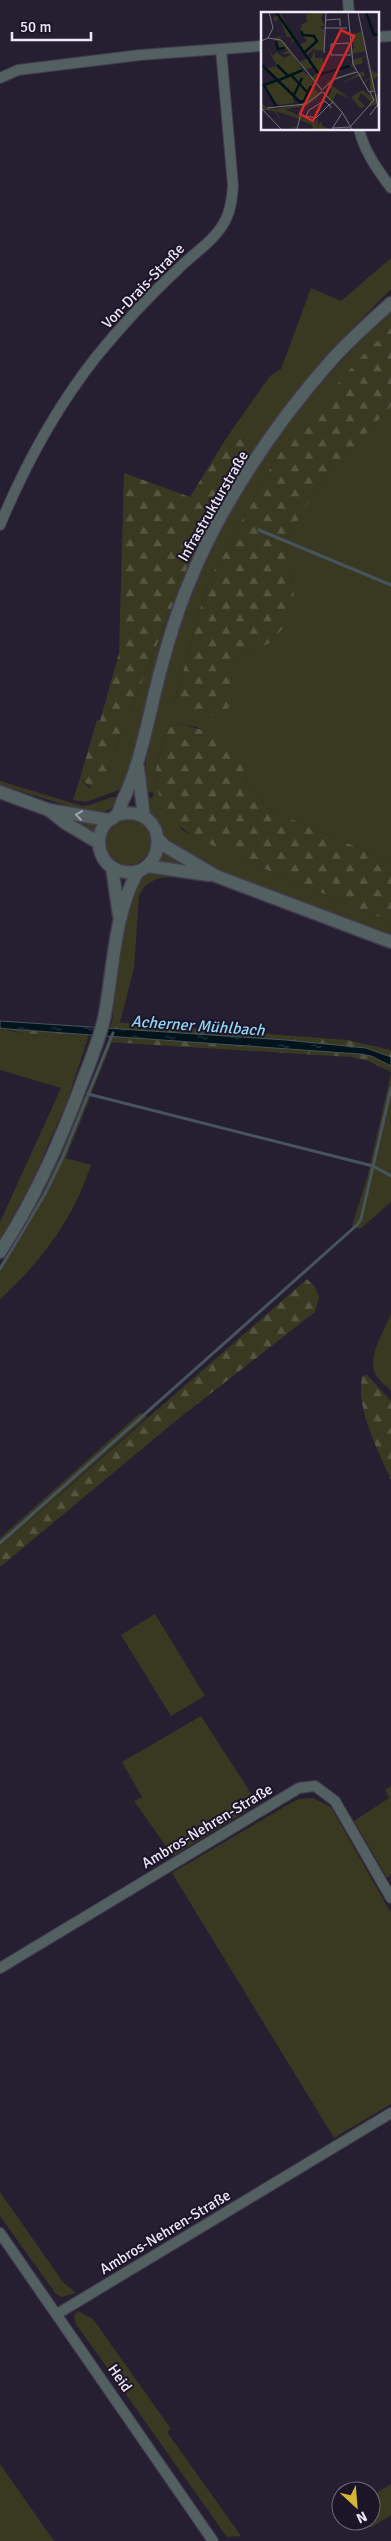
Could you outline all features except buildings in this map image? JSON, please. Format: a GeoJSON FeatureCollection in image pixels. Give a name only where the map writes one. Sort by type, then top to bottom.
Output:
{"type":"FeatureCollection","features":[{"type":"Feature","properties":{"kind":"street"},"geometry":{"type":"LineString","coordinates":[[378,37],[391,36]]}},
{"type":"Feature","properties":{"kind":"street"},"geometry":{"type":"LineString","coordinates":[[0,78],[18,70],[140,55],[261,46]]}},
{"type":"Feature","properties":{"kind":"street","name":"Von-Drais-Straße"},"geometry":{"type":"LineString","coordinates":[[0,525],[42,437],[96,358],[138,308],[214,237],[226,219],[232,202],[233,186],[221,49]]}},
{"type":"Feature","properties":{"kind":"street"},"geometry":{"type":"LineString","coordinates":[[359,130],[366,151],[391,188]]}},
{"type":"Feature","properties":{"kind":"street","name":"Infrastrukturstraße"},"geometry":{"type":"LineString","coordinates":[[137,766],[157,682],[175,623],[188,583],[208,540],[282,421],[329,363],[391,303]]}},
{"type":"Feature","properties":{"kind":"street"},"geometry":{"type":"LineString","coordinates":[[137,766],[144,817]]}},
{"type":"Feature","properties":{"kind":"street"},"geometry":{"type":"LineString","coordinates":[[137,766],[113,818],[102,829],[99,842],[102,856],[112,867],[125,872],[143,868],[216,876]]}},
{"type":"Feature","properties":{"kind":"street"},"geometry":{"type":"LineString","coordinates":[[4,793],[49,810],[113,818],[133,813],[144,817],[154,827],[158,839],[157,852],[143,868],[119,920]]}},
{"type":"Feature","properties":{"kind":"street"},"geometry":{"type":"LineString","coordinates":[[49,810],[64,822],[99,842]]}},
{"type":"Feature","properties":{"kind":"street"},"geometry":{"type":"LineString","coordinates":[[158,839],[165,846],[216,876],[391,942]]}},
{"type":"Feature","properties":{"kind":"street"},"geometry":{"type":"LineString","coordinates":[[0,1252],[43,1177],[69,1119],[104,1020],[119,920],[112,867]]}},
{"type":"Feature","properties":{"kind":"street","name":"Ambros-Nehren-Straße"},"geometry":{"type":"LineString","coordinates":[[0,1968],[299,1788],[315,1786],[335,1801],[391,1898]]}},
{"type":"Feature","properties":{"kind":"street","name":"Ambros-Nehren-Straße"},"geometry":{"type":"LineString","coordinates":[[57,2314],[391,2113]]}},
{"type":"Feature","properties":{"kind":"street","name":"Heid"},"geometry":{"type":"LineString","coordinates":[[0,2233],[213,2541]]}},
{"type":"Feature","properties":{"kind":"green space"},"geometry":{"type":"Polygon","coordinates":[[[391,258],[391,289],[330,351],[260,442],[227,437],[270,376],[281,369],[311,288],[341,301],[391,258]]]}},
{"type":"Feature","properties":{"kind":"green space"},"geometry":{"type":"Polygon","coordinates":[[[391,311],[391,328],[278,454],[212,575],[204,595],[174,705],[235,693],[230,670],[231,662],[243,654],[270,643],[294,593],[286,553],[287,537],[319,486],[391,406],[391,862],[268,809],[248,785],[241,758],[197,727],[181,724],[168,726],[156,768],[157,787],[182,830],[253,864],[391,922],[391,938],[239,880],[164,840],[145,800],[153,797],[153,792],[145,793],[145,777],[148,745],[154,714],[190,596],[207,554],[244,487],[288,424],[337,365],[391,311]]]}},
{"type":"Feature","properties":{"kind":"green space"},"geometry":{"type":"Polygon","coordinates":[[[391,328],[391,406],[319,486],[287,537],[286,553],[294,593],[287,623],[270,643],[243,654],[231,662],[235,693],[228,709],[210,716],[174,705],[204,595],[212,575],[278,454],[358,360],[391,328]]]}},
{"type":"Feature","properties":{"kind":"green space"},"geometry":{"type":"Polygon","coordinates":[[[227,437],[260,442],[219,505],[185,575],[108,766],[111,775],[108,786],[99,789],[92,788],[80,778],[97,720],[100,721],[119,653],[124,473],[190,497],[227,437]]]}},
{"type":"Feature","properties":{"kind":"green space"},"geometry":{"type":"Polygon","coordinates":[[[169,615],[124,788],[86,802],[73,800],[80,778],[89,788],[111,775],[108,766],[169,615]]]}},
{"type":"Feature","properties":{"kind":"green space"},"geometry":{"type":"Polygon","coordinates":[[[181,724],[220,735],[241,758],[248,785],[268,809],[391,862],[391,922],[196,838],[169,818],[161,803],[157,787],[156,768],[168,726],[181,724]]]}},
{"type":"Feature","properties":{"kind":"green space"},"geometry":{"type":"Polygon","coordinates":[[[0,781],[82,806],[120,796],[111,809],[95,814],[0,785],[0,781]]]}},
{"type":"Feature","properties":{"kind":"green space"},"geometry":{"type":"Polygon","coordinates":[[[66,819],[98,823],[93,833],[66,819]]]}},
{"type":"Feature","properties":{"kind":"green space"},"geometry":{"type":"Polygon","coordinates":[[[124,819],[132,819],[141,823],[147,829],[151,842],[147,855],[141,861],[132,865],[124,865],[115,861],[109,855],[105,846],[105,838],[109,829],[115,823],[124,819]]]}},
{"type":"Feature","properties":{"kind":"green space"},"geometry":{"type":"Polygon","coordinates":[[[163,851],[171,857],[196,869],[158,863],[163,851]]]}},
{"type":"Feature","properties":{"kind":"green space"},"geometry":{"type":"Polygon","coordinates":[[[151,871],[200,880],[173,877],[157,879],[144,888],[139,896],[134,968],[120,1022],[112,1022],[125,919],[138,878],[151,871]]]}},
{"type":"Feature","properties":{"kind":"green space"},"geometry":{"type":"Polygon","coordinates":[[[112,1022],[347,1040],[391,1050],[391,1057],[366,1048],[110,1028],[112,1022]]]}},
{"type":"Feature","properties":{"kind":"green space"},"geometry":{"type":"Polygon","coordinates":[[[0,1028],[23,1034],[87,1041],[66,1104],[30,1186],[0,1239],[0,1222],[61,1088],[0,1070],[0,1028]]]}},
{"type":"Feature","properties":{"kind":"green space"},"geometry":{"type":"Polygon","coordinates":[[[8,1029],[88,1035],[87,1041],[23,1034],[8,1029]]]}},
{"type":"Feature","properties":{"kind":"green space"},"geometry":{"type":"Polygon","coordinates":[[[109,1036],[359,1054],[371,1056],[391,1066],[391,1072],[368,1061],[351,1057],[108,1042],[109,1036]]]}},
{"type":"Feature","properties":{"kind":"green space"},"geometry":{"type":"Polygon","coordinates":[[[108,1042],[112,1042],[66,1158],[91,1165],[84,1185],[65,1221],[43,1254],[0,1299],[0,1265],[18,1236],[60,1156],[108,1042]]]}},
{"type":"Feature","properties":{"kind":"green space"},"geometry":{"type":"Polygon","coordinates":[[[391,1073],[391,1202],[360,1229],[352,1226],[367,1178],[391,1073]]]}},
{"type":"Feature","properties":{"kind":"green space"},"geometry":{"type":"Polygon","coordinates":[[[307,1279],[315,1287],[319,1297],[315,1312],[178,1419],[0,1567],[0,1547],[307,1279]]]}},
{"type":"Feature","properties":{"kind":"green space"},"geometry":{"type":"Polygon","coordinates":[[[391,1314],[391,1391],[377,1377],[373,1362],[377,1346],[391,1314]]]}},
{"type":"Feature","properties":{"kind":"green space"},"geometry":{"type":"Polygon","coordinates":[[[367,1375],[391,1401],[391,1480],[369,1430],[362,1403],[362,1376],[367,1375]]]}},
{"type":"Feature","properties":{"kind":"green space"},"geometry":{"type":"Polygon","coordinates":[[[140,1413],[147,1417],[0,1547],[0,1538],[140,1413]]]}},
{"type":"Feature","properties":{"kind":"green space"},"geometry":{"type":"Polygon","coordinates":[[[155,1614],[205,1696],[171,1716],[121,1635],[155,1614]]]}},
{"type":"Feature","properties":{"kind":"green space"},"geometry":{"type":"Polygon","coordinates":[[[201,1716],[258,1804],[173,1856],[134,1801],[142,1797],[122,1762],[201,1716]]]}},
{"type":"Feature","properties":{"kind":"green space"},"geometry":{"type":"Polygon","coordinates":[[[391,1786],[391,1876],[387,1878],[354,1821],[389,1798],[385,1790],[391,1786]]]}},
{"type":"Feature","properties":{"kind":"green space"},"geometry":{"type":"Polygon","coordinates":[[[313,1798],[331,1807],[391,1913],[391,2104],[334,2138],[172,1873],[289,1804],[299,1799],[313,1798]]]}},
{"type":"Feature","properties":{"kind":"green space"},"geometry":{"type":"Polygon","coordinates":[[[0,2192],[63,2282],[76,2293],[62,2297],[56,2294],[0,2216],[0,2192]]]}},
{"type":"Feature","properties":{"kind":"green space"},"geometry":{"type":"Polygon","coordinates":[[[78,2311],[93,2319],[171,2429],[167,2432],[241,2536],[227,2537],[76,2324],[74,2316],[78,2311]]]}},
{"type":"Feature","properties":{"kind":"green space"},"geometry":{"type":"Polygon","coordinates":[[[0,2464],[54,2541],[0,2541],[0,2464]]]}},
{"type":"Feature","properties":{"kind":"green space"},"geometry":{"type":"Polygon","coordinates":[[[391,2484],[391,2515],[381,2521],[381,2490],[391,2484]]]}},
{"type":"Feature","properties":{"kind":"water"},"geometry":{"type":"Polygon","coordinates":[[[0,1021],[286,1040],[366,1048],[391,1057],[391,1066],[371,1056],[359,1054],[8,1029],[0,1028],[0,1021]]]}},
{"type":"Feature","properties":{"kind":"waterway"},"geometry":{"type":"LineString","coordinates":[[259,530],[391,585]]}},
{"type":"Feature","properties":{"kind":"waterway"},"geometry":{"type":"LineString","coordinates":[[0,1269],[45,1194],[62,1159],[113,1033]]}},
{"type":"Feature","properties":{"kind":"waterway"},"geometry":{"type":"LineString","coordinates":[[0,1543],[357,1225],[361,1219],[391,1088]]}},
{"type":"Feature","properties":{"kind":"waterway"},"geometry":{"type":"LineString","coordinates":[[88,1094],[373,1166],[391,1176]]}},
{"type":"Feature","properties":{"kind":"water label","name":"Acherner Mühlbach"},"geometry":{"type":"Point","coordinates":[198,1025]}}]}
